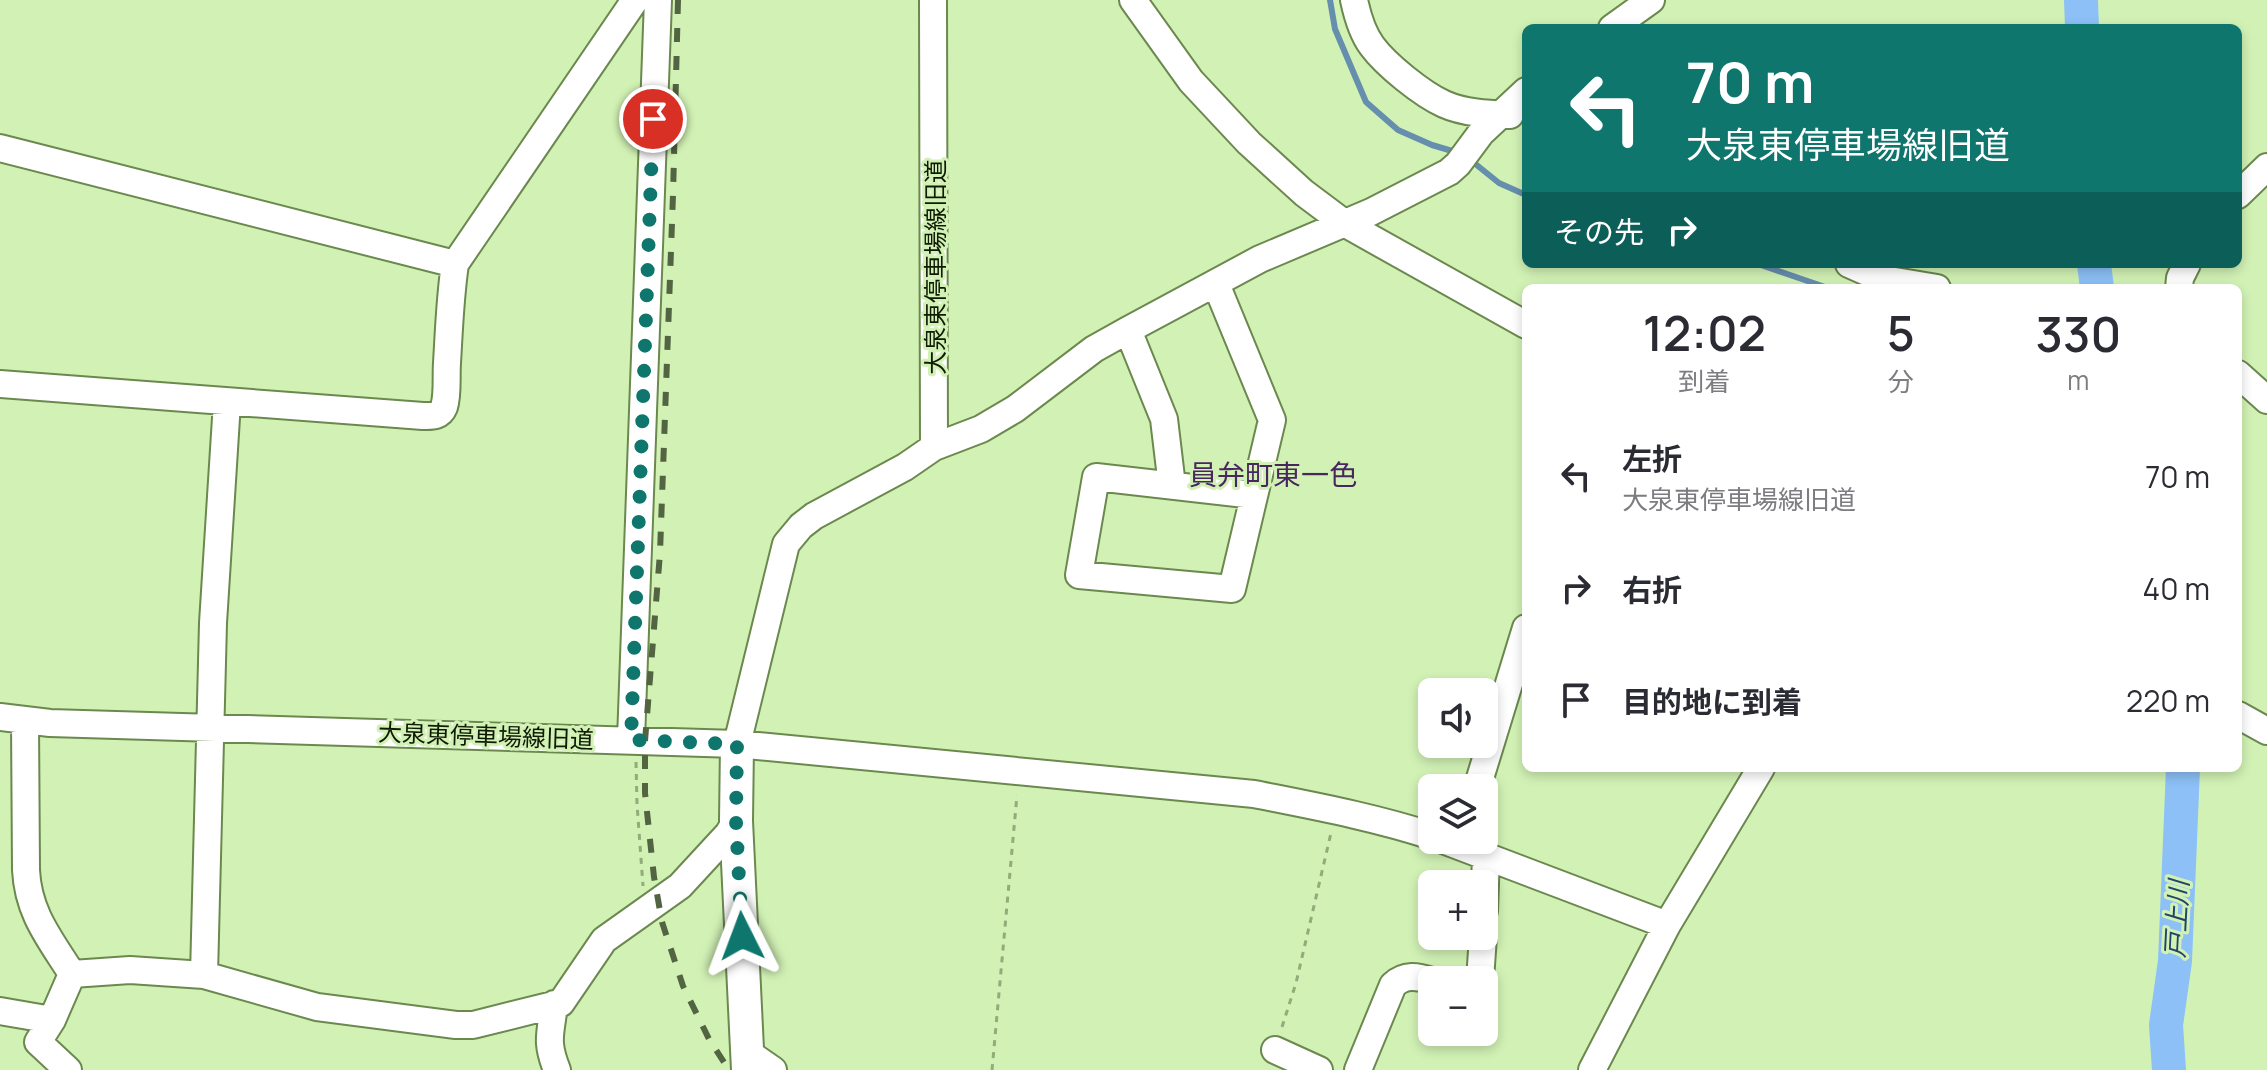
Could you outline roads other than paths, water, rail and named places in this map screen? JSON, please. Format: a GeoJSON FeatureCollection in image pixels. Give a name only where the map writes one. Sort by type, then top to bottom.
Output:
{"type":"FeatureCollection","features":[{"type":"Feature","properties":{"kind":"main road"},"geometry":{"type":"LineString","coordinates":[[737,744],[736,821],[756,1064]]}},
{"type":"Feature","properties":{"kind":"street"},"geometry":{"type":"LineString","coordinates":[[0,384],[423,416],[439,414],[444,408],[446,391],[455,264],[635,0]]}},
{"type":"Feature","properties":{"kind":"street"},"geometry":{"type":"LineString","coordinates":[[634,740],[658,0]]}},
{"type":"Feature","properties":{"kind":"street","name":"大泉東停車場線旧道"},"geometry":{"type":"LineString","coordinates":[[933,0],[934,447]]}},
{"type":"Feature","properties":{"kind":"street"},"geometry":{"type":"LineString","coordinates":[[1133,0],[1191,81],[1249,143],[1304,193],[1344,223],[1522,323]]}},
{"type":"Feature","properties":{"kind":"street"},"geometry":{"type":"LineString","coordinates":[[1354,0],[1371,45],[1414,87],[1444,104],[1468,111],[1522,115]]}},
{"type":"Feature","properties":{"kind":"street"},"geometry":{"type":"LineString","coordinates":[[1618,24],[1651,0]]}},
{"type":"Feature","properties":{"kind":"street"},"geometry":{"type":"LineString","coordinates":[[737,744],[784,551],[791,537],[814,516],[905,467],[934,447],[981,429],[1003,416],[1094,349],[1128,330],[1260,259],[1371,212],[1449,172],[1481,133],[1522,95]]}},
{"type":"Feature","properties":{"kind":"street"},"geometry":{"type":"LineString","coordinates":[[0,148],[455,264]]}},
{"type":"Feature","properties":{"kind":"street"},"geometry":{"type":"LineString","coordinates":[[2242,191],[2267,167]]}},
{"type":"Feature","properties":{"kind":"street"},"geometry":{"type":"LineString","coordinates":[[1858,268],[1883,279],[1913,284]]}},
{"type":"Feature","properties":{"kind":"street"},"geometry":{"type":"LineString","coordinates":[[1216,284],[1272,420],[1232,589],[1079,575],[1096,477],[1254,495]]}},
{"type":"Feature","properties":{"kind":"street"},"geometry":{"type":"LineString","coordinates":[[1128,330],[1164,419],[1172,486]]}},
{"type":"Feature","properties":{"kind":"street"},"geometry":{"type":"LineString","coordinates":[[2242,378],[2267,400]]}},
{"type":"Feature","properties":{"kind":"street"},"geometry":{"type":"LineString","coordinates":[[204,975],[213,623],[227,402]]}},
{"type":"Feature","properties":{"kind":"street"},"geometry":{"type":"LineString","coordinates":[[1481,774],[1522,641]]}},
{"type":"Feature","properties":{"kind":"street"},"geometry":{"type":"LineString","coordinates":[[2242,717],[2267,731]]}},
{"type":"Feature","properties":{"kind":"street"},"geometry":{"type":"LineString","coordinates":[[13,719],[28,891],[37,917],[72,974]]}},
{"type":"Feature","properties":{"kind":"street","name":"大泉東停車場線旧道"},"geometry":{"type":"LineString","coordinates":[[13,719],[145,726],[737,744],[1254,794],[1336,810],[1418,831]]}},
{"type":"Feature","properties":{"kind":"street"},"geometry":{"type":"LineString","coordinates":[[1592,1070],[1667,925],[1759,772]]}},
{"type":"Feature","properties":{"kind":"street"},"geometry":{"type":"LineString","coordinates":[[72,974],[130,970],[204,975],[317,1007],[473,1025],[561,1003],[604,940],[680,886],[728,834],[736,821]]}},
{"type":"Feature","properties":{"kind":"street"},"geometry":{"type":"LineString","coordinates":[[1491,854],[1667,925]]}},
{"type":"Feature","properties":{"kind":"street"},"geometry":{"type":"LineString","coordinates":[[68,1070],[38,1042],[52,1020],[72,974]]}},
{"type":"Feature","properties":{"kind":"street"},"geometry":{"type":"LineString","coordinates":[[1358,1070],[1393,985],[1400,979],[1418,977]]}},
{"type":"Feature","properties":{"kind":"street"},"geometry":{"type":"LineString","coordinates":[[554,1004],[549,1041],[557,1070]]}},
{"type":"Feature","properties":{"kind":"street"},"geometry":{"type":"LineString","coordinates":[[0,1011],[52,1020]]}},
{"type":"Feature","properties":{"kind":"street"},"geometry":{"type":"LineString","coordinates":[[1275,1050],[1319,1070]]}},
{"type":"Feature","properties":{"kind":"waterway"},"geometry":{"type":"LineString","coordinates":[[1330,0],[1335,29],[1366,102],[1398,130],[1459,153]]}},
{"type":"Feature","properties":{"kind":"waterway","name":"戸上川"},"geometry":{"type":"LineString","coordinates":[[2081,0],[2082,24]]}},
{"type":"Feature","properties":{"kind":"waterway"},"geometry":{"type":"LineString","coordinates":[[1468,158],[1499,183],[1522,193]]}},
{"type":"Feature","properties":{"kind":"waterway"},"geometry":{"type":"LineString","coordinates":[[1770,268],[1816,284]]}},
{"type":"Feature","properties":{"kind":"waterway","name":"戸上川"},"geometry":{"type":"LineString","coordinates":[[2094,268],[2096,284]]}},
{"type":"Feature","properties":{"kind":"waterway","name":"戸上川"},"geometry":{"type":"LineString","coordinates":[[2169,1070],[2166,1025],[2175,961],[2183,772]]}},
{"type":"Feature","properties":{"kind":"railway"},"geometry":{"type":"LineString","coordinates":[[678,0],[660,553],[645,741],[645,793],[662,922],[683,986],[709,1039],[729,1070]]}},
{"type":"Feature","properties":{"kind":"district","name":"員弁町東一色"},"geometry":{"type":"Point","coordinates":[1273,474]}}]}
